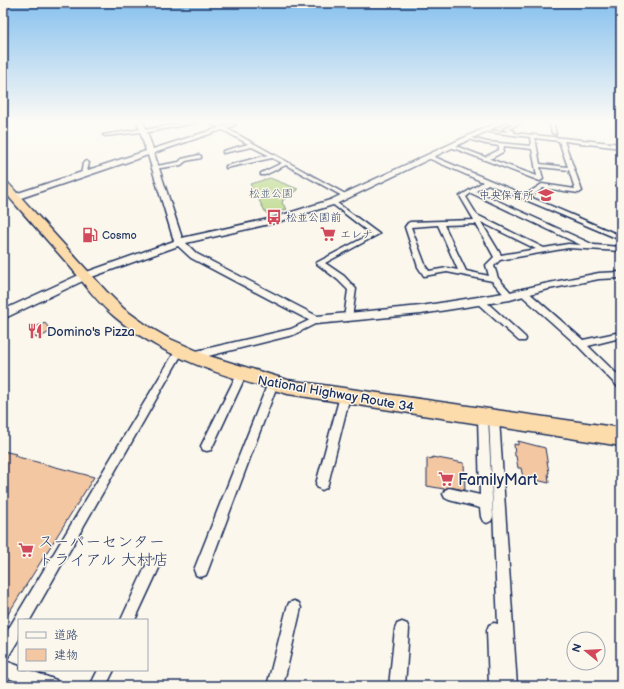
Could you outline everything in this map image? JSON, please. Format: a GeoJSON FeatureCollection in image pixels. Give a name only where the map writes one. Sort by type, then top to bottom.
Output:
{"type":"FeatureCollection","features":[{"type":"Feature","properties":{"kind":"highway","name":"National Highway Route 34"},"geometry":{"type":"LineString","coordinates":[[3,184],[105,300],[127,319],[153,336],[186,353],[241,375],[273,383],[345,396],[621,437]]}},
{"type":"Feature","properties":{"kind":"street"},"geometry":{"type":"LineString","coordinates":[[150,153],[179,242],[194,256],[316,320]]}},
{"type":"Feature","properties":{"kind":"street"},"geometry":{"type":"LineString","coordinates":[[15,197],[150,153]]}},
{"type":"Feature","properties":{"kind":"street"},"geometry":{"type":"LineString","coordinates":[[267,153],[346,196]]}},
{"type":"Feature","properties":{"kind":"street"},"geometry":{"type":"LineString","coordinates":[[3,315],[85,276],[179,242],[275,220],[333,202],[437,153]]}},
{"type":"Feature","properties":{"kind":"street"},"geometry":{"type":"LineString","coordinates":[[470,153],[540,179]]}},
{"type":"Feature","properties":{"kind":"street"},"geometry":{"type":"LineString","coordinates":[[486,159],[496,153]]}},
{"type":"Feature","properties":{"kind":"street"},"geometry":{"type":"LineString","coordinates":[[535,153],[542,186]]}},
{"type":"Feature","properties":{"kind":"street"},"geometry":{"type":"LineString","coordinates":[[527,197],[542,186],[578,191],[565,153]]}},
{"type":"Feature","properties":{"kind":"street"},"geometry":{"type":"LineString","coordinates":[[228,167],[272,156]]}},
{"type":"Feature","properties":{"kind":"street"},"geometry":{"type":"LineString","coordinates":[[154,167],[181,163],[184,160],[199,157]]}},
{"type":"Feature","properties":{"kind":"street"},"geometry":{"type":"LineString","coordinates":[[430,157],[621,238]]}},
{"type":"Feature","properties":{"kind":"street"},"geometry":{"type":"LineString","coordinates":[[83,175],[86,162]]}},
{"type":"Feature","properties":{"kind":"street"},"geometry":{"type":"LineString","coordinates":[[263,174],[286,163]]}},
{"type":"Feature","properties":{"kind":"street"},"geometry":{"type":"LineString","coordinates":[[537,165],[571,169]]}},
{"type":"Feature","properties":{"kind":"street"},"geometry":{"type":"LineString","coordinates":[[488,181],[463,196],[498,258]]}},
{"type":"Feature","properties":{"kind":"street"},"geometry":{"type":"LineString","coordinates":[[471,191],[592,246]]}},
{"type":"Feature","properties":{"kind":"street"},"geometry":{"type":"LineString","coordinates":[[333,202],[376,234],[320,263],[341,278],[352,289],[348,318]]}},
{"type":"Feature","properties":{"kind":"street"},"geometry":{"type":"LineString","coordinates":[[494,279],[448,270],[427,274],[422,267],[408,227],[410,224],[440,224],[477,219],[544,250]]}},
{"type":"Feature","properties":{"kind":"street"},"geometry":{"type":"LineString","coordinates":[[440,224],[463,273]]}},
{"type":"Feature","properties":{"kind":"street"},"geometry":{"type":"LineString","coordinates":[[510,296],[494,279],[490,265],[498,258],[568,246],[592,246],[621,249]]}},
{"type":"Feature","properties":{"kind":"street"},"geometry":{"type":"LineString","coordinates":[[23,619],[186,353],[293,332],[316,320],[421,310],[510,296],[599,276],[621,275]]}},
{"type":"Feature","properties":{"kind":"street"},"geometry":{"type":"LineString","coordinates":[[523,292],[582,344],[621,384]]}},
{"type":"Feature","properties":{"kind":"street"},"geometry":{"type":"LineString","coordinates":[[480,301],[522,339]]}},
{"type":"Feature","properties":{"kind":"street"},"geometry":{"type":"LineString","coordinates":[[582,344],[616,336],[621,337]]}},
{"type":"Feature","properties":{"kind":"street"},"geometry":{"type":"LineString","coordinates":[[207,446],[241,375]]}},
{"type":"Feature","properties":{"kind":"street"},"geometry":{"type":"LineString","coordinates":[[201,570],[273,383]]}},
{"type":"Feature","properties":{"kind":"street"},"geometry":{"type":"LineString","coordinates":[[322,484],[345,396]]}},
{"type":"Feature","properties":{"kind":"street"},"geometry":{"type":"LineString","coordinates":[[487,517],[486,503],[489,418]]}},
{"type":"Feature","properties":{"kind":"street"},"geometry":{"type":"LineString","coordinates":[[489,418],[509,686]]}},
{"type":"Feature","properties":{"kind":"street"},"geometry":{"type":"LineString","coordinates":[[449,494],[486,503]]}},
{"type":"Feature","properties":{"kind":"street"},"geometry":{"type":"LineString","coordinates":[[128,619],[153,566]]}},
{"type":"Feature","properties":{"kind":"street"},"geometry":{"type":"LineString","coordinates":[[275,686],[294,608]]}},
{"type":"Feature","properties":{"kind":"street"},"geometry":{"type":"LineString","coordinates":[[3,652],[18,627]]}},
{"type":"Feature","properties":{"kind":"street"},"geometry":{"type":"LineString","coordinates":[[398,686],[402,629]]}},
{"type":"Feature","properties":{"kind":"street"},"geometry":{"type":"LineString","coordinates":[[494,630],[497,686]]}},
{"type":"Feature","properties":{"kind":"street"},"geometry":{"type":"LineString","coordinates":[[3,668],[50,686]]}},
{"type":"Feature","properties":{"kind":"street"},"geometry":{"type":"LineString","coordinates":[[98,686],[106,671]]}},
{"type":"Feature","properties":{"kind":"green space","name":"松並公園"},"geometry":{"type":"Polygon","coordinates":[[[270,178],[298,190],[283,200],[282,203],[287,209],[268,214],[266,213],[250,184],[270,178]]]}},
{"type":"Feature","properties":{"kind":"building"},"geometry":{"type":"Polygon","coordinates":[[[45,323],[51,331],[39,338],[36,338],[30,329],[45,323]]]}},
{"type":"Feature","properties":{"kind":"building"},"geometry":{"type":"Polygon","coordinates":[[[518,441],[545,448],[549,483],[523,477],[521,468],[518,468],[515,456],[514,444],[518,445],[518,441]]]}},
{"type":"Feature","properties":{"kind":"building","name":"スーパーセンター トライアル 大村店"},"geometry":{"type":"Polygon","coordinates":[[[3,451],[16,454],[14,456],[94,477],[3,622],[3,451]]]}},
{"type":"Feature","properties":{"kind":"building","name":"FamilyMart"},"geometry":{"type":"Polygon","coordinates":[[[432,457],[464,463],[465,490],[449,487],[444,489],[427,486],[427,458],[432,459],[432,457]]]}},
{"type":"Feature","properties":{"kind":"place","name":"中央保育所"},"geometry":{"type":"Point","coordinates":[546,195]}},
{"type":"Feature","properties":{"kind":"place","name":"松並公園前"},"geometry":{"type":"Point","coordinates":[274,217]}},
{"type":"Feature","properties":{"kind":"place","name":"エレナ"},"geometry":{"type":"Point","coordinates":[328,234]}},
{"type":"Feature","properties":{"kind":"place","name":"Cosmo"},"geometry":{"type":"Point","coordinates":[90,235]}},
{"type":"Feature","properties":{"kind":"place","name":"Domino's Pizza"},"geometry":{"type":"Point","coordinates":[35,331]}},
{"type":"Feature","properties":{"kind":"place","name":"FamilyMart"},"geometry":{"type":"Point","coordinates":[446,479]}},
{"type":"Feature","properties":{"kind":"place","name":"スーパーセンター トライアル 大村店"},"geometry":{"type":"Point","coordinates":[26,550]}}]}
